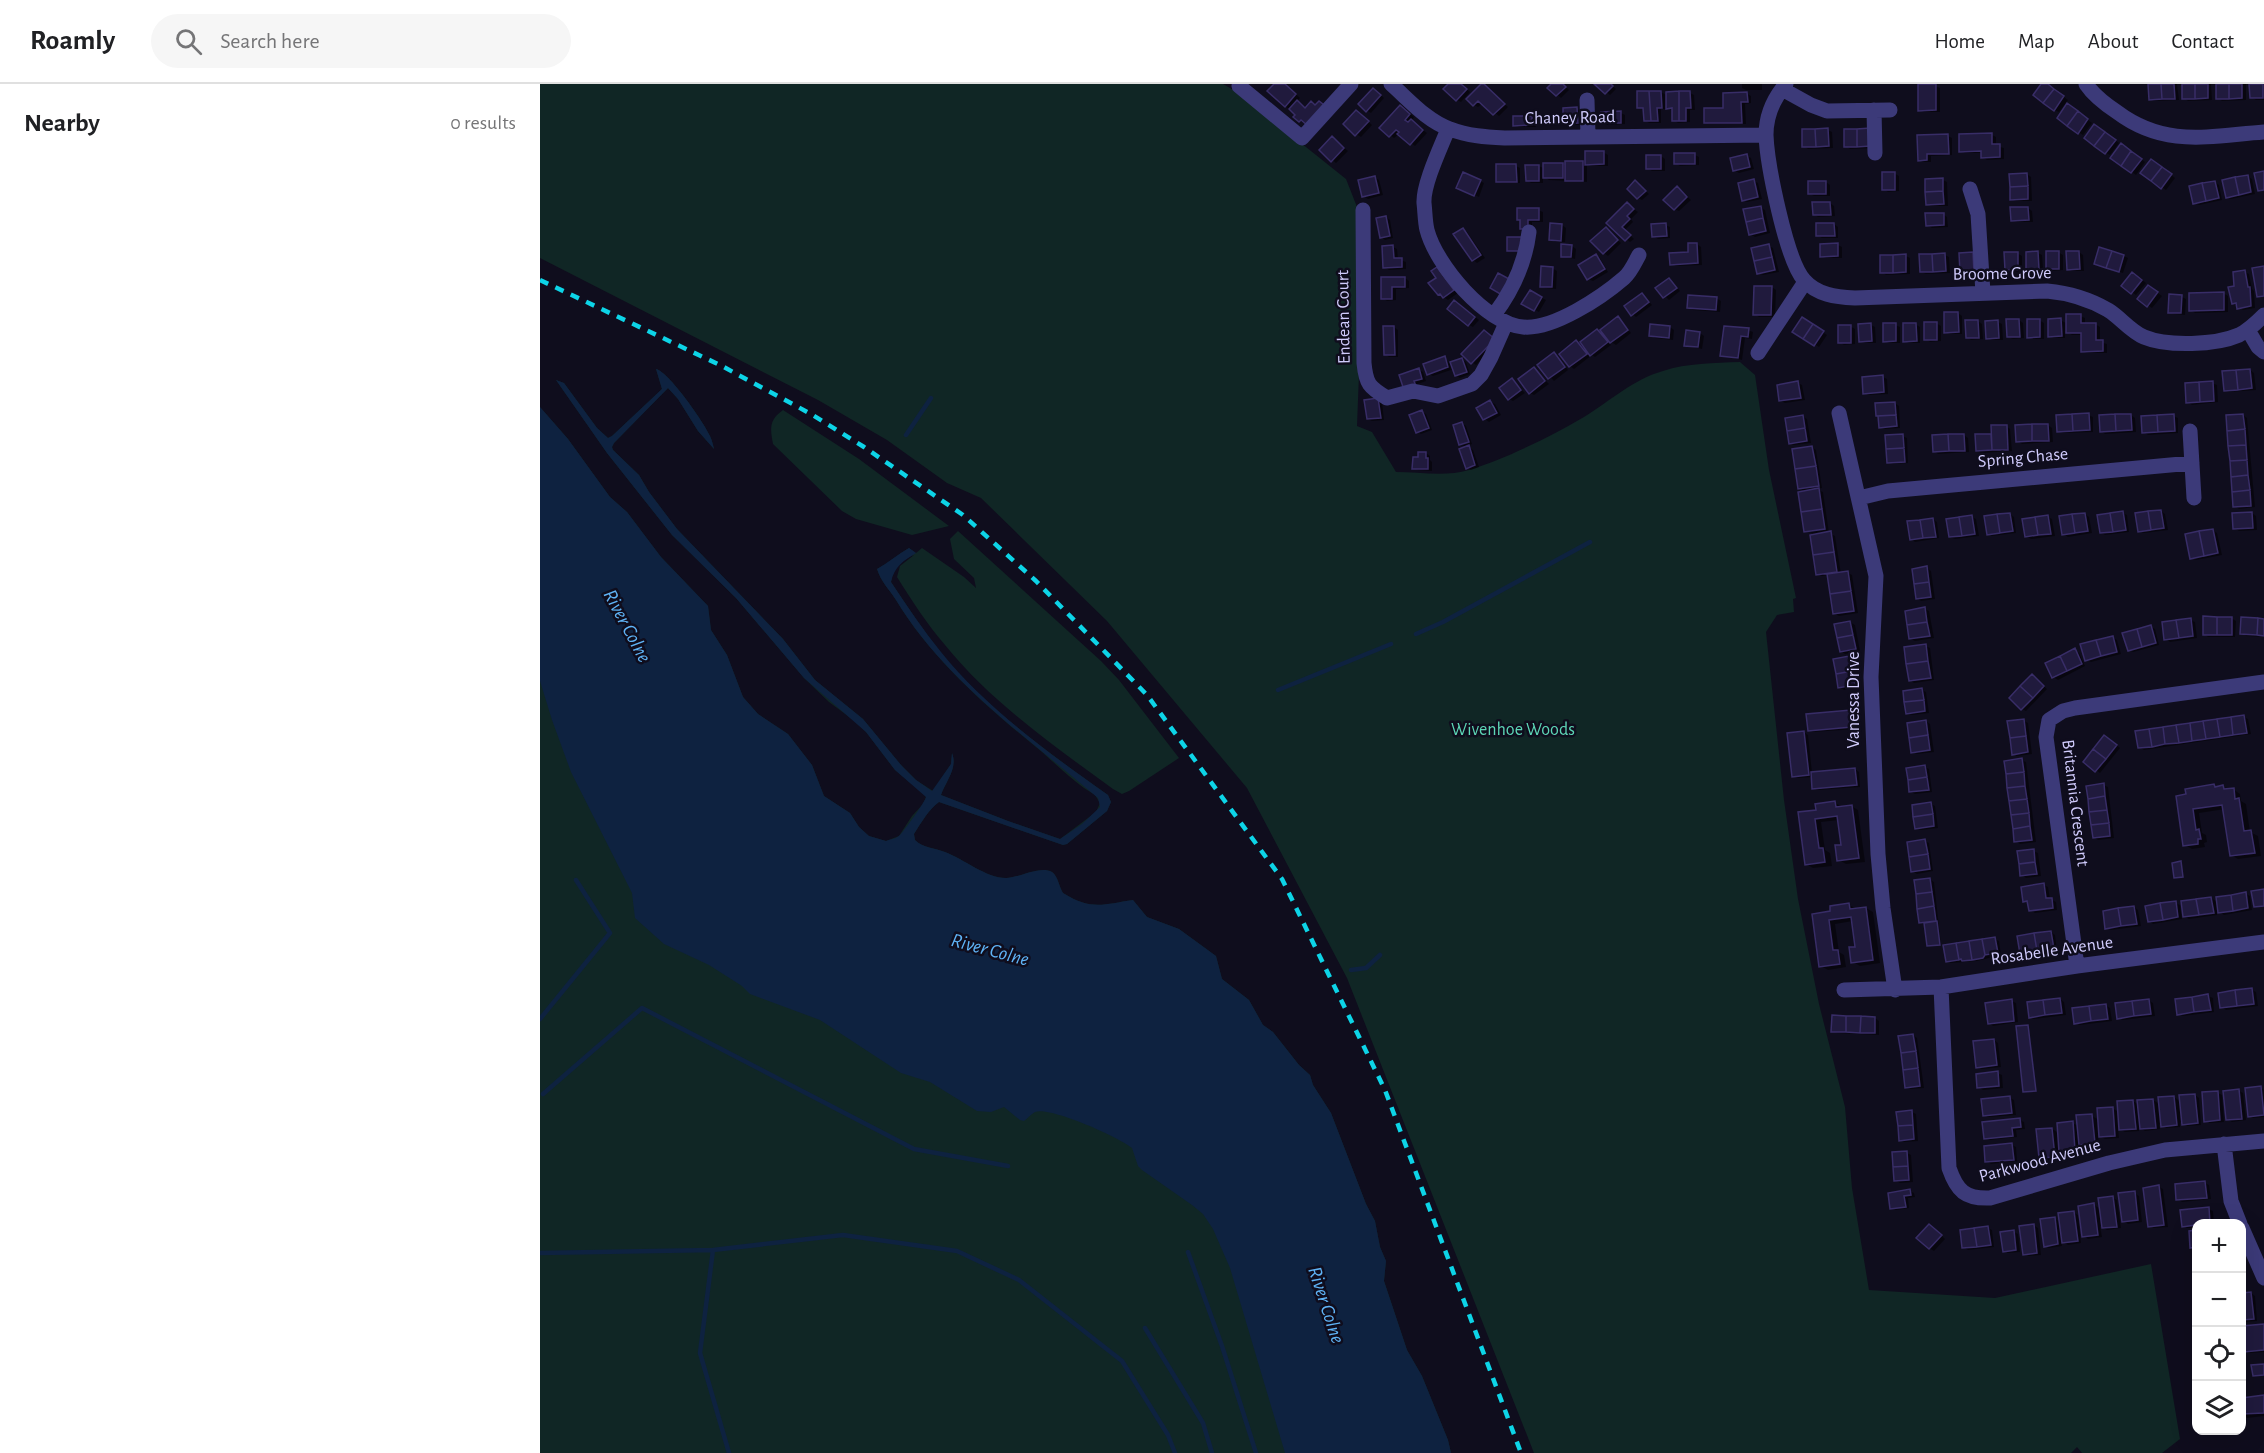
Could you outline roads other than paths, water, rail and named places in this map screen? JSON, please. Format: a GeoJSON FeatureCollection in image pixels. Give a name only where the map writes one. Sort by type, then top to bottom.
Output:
{"type":"FeatureCollection","features":[{"type":"Feature","properties":{"kind":"street"},"geometry":{"type":"LineString","coordinates":[[1239,86],[1302,138],[1351,84]]}},
{"type":"Feature","properties":{"kind":"street","name":"Chaney Road"},"geometry":{"type":"LineString","coordinates":[[1391,84],[1421,111],[1448,129],[1475,136],[1505,138],[1766,135]]}},
{"type":"Feature","properties":{"kind":"street"},"geometry":{"type":"LineString","coordinates":[[2086,84],[2111,109],[2152,132],[2183,138],[2264,132]]}},
{"type":"Feature","properties":{"kind":"street"},"geometry":{"type":"LineString","coordinates":[[1758,353],[1805,282],[1791,256],[1766,135],[1768,117],[1784,86],[1810,105],[1827,111],[1882,110],[1875,153]]}},
{"type":"Feature","properties":{"kind":"street"},"geometry":{"type":"LineString","coordinates":[[1587,100],[1588,136]]}},
{"type":"Feature","properties":{"kind":"street"},"geometry":{"type":"LineString","coordinates":[[1448,129],[1424,200],[1427,231],[1439,258],[1453,277],[1500,319],[1523,327],[1544,327],[1564,318],[1626,276],[1639,255]]}},
{"type":"Feature","properties":{"kind":"street"},"geometry":{"type":"LineString","coordinates":[[1970,189],[1978,214],[1983,293]]}},
{"type":"Feature","properties":{"kind":"street","name":"Endean Court"},"geometry":{"type":"LineString","coordinates":[[1363,210],[1365,380],[1374,390],[1388,398],[1413,391],[1438,396],[1472,384],[1486,366],[1500,319],[1527,250],[1529,232]]}},
{"type":"Feature","properties":{"kind":"street","name":"Broome Grove"},"geometry":{"type":"LineString","coordinates":[[1805,282],[1816,290],[1842,298],[2047,291],[2075,295],[2108,311],[2143,337],[2175,344],[2222,340],[2248,330]]}},
{"type":"Feature","properties":{"kind":"street"},"geometry":{"type":"LineString","coordinates":[[2264,315],[2248,330],[2258,347],[2264,352]]}},
{"type":"Feature","properties":{"kind":"street","name":"Vanessa Drive"},"geometry":{"type":"LineString","coordinates":[[1839,413],[1876,576],[1871,677],[1878,854],[1895,990]]}},
{"type":"Feature","properties":{"kind":"street"},"geometry":{"type":"LineString","coordinates":[[2190,431],[2194,498]]}},
{"type":"Feature","properties":{"kind":"street","name":"Spring Chase"},"geometry":{"type":"LineString","coordinates":[[1859,498],[1887,491],[2192,463]]}},
{"type":"Feature","properties":{"kind":"street","name":"Britannia Crescent"},"geometry":{"type":"LineString","coordinates":[[2077,966],[2046,737],[2049,720],[2063,711],[2075,708],[2264,682]]}},
{"type":"Feature","properties":{"kind":"street","name":"Rosabelle Avenue"},"geometry":{"type":"LineString","coordinates":[[1844,990],[1941,987],[2077,966],[2264,942]]}},
{"type":"Feature","properties":{"kind":"street","name":"Parkwood Avenue"},"geometry":{"type":"LineString","coordinates":[[1941,987],[1949,1168],[1954,1184],[1963,1193],[1975,1198],[1990,1198],[2109,1163],[2165,1150],[2264,1141]]}},
{"type":"Feature","properties":{"kind":"street"},"geometry":{"type":"LineString","coordinates":[[2224,1144],[2231,1201],[2238,1219]]}},
{"type":"Feature","properties":{"kind":"street"},"geometry":{"type":"LineString","coordinates":[[2246,1239],[2264,1278]]}},
{"type":"Feature","properties":{"kind":"water","name":"River Colne"},"geometry":{"type":"Polygon","coordinates":[[[656,369],[669,378],[693,409],[710,436],[714,449],[698,431],[678,399],[668,388],[614,443],[613,450],[639,475],[677,529],[783,639],[815,680],[863,719],[916,780],[932,791],[951,764],[952,753],[954,764],[941,795],[1060,839],[1082,824],[1100,807],[1098,798],[1016,730],[963,682],[938,657],[916,629],[883,582],[877,569],[909,548],[916,553],[900,565],[894,572],[891,582],[941,652],[998,711],[1042,747],[1108,795],[1111,802],[1107,811],[1063,845],[939,802],[919,825],[914,834],[915,840],[998,877],[1006,878],[1047,870],[1056,876],[1063,893],[1082,902],[1098,905],[1133,900],[1147,917],[1179,929],[1216,956],[1222,979],[1249,1000],[1263,1025],[1273,1032],[1299,1065],[1310,1075],[1313,1085],[1331,1113],[1366,1204],[1375,1221],[1380,1247],[1386,1261],[1384,1281],[1407,1350],[1422,1376],[1451,1453],[1285,1453],[1230,1268],[1213,1229],[1203,1214],[1138,1166],[1132,1148],[1099,1130],[1043,1111],[1035,1112],[1024,1121],[1004,1107],[991,1112],[977,1111],[930,1082],[901,1073],[820,1020],[750,994],[742,986],[709,965],[664,944],[635,918],[632,893],[571,772],[540,681],[540,407],[568,439],[610,497],[627,512],[661,557],[708,606],[711,630],[727,655],[743,697],[758,714],[788,734],[812,765],[824,796],[850,813],[859,827],[869,836],[886,841],[900,835],[926,797],[895,770],[866,732],[804,678],[736,598],[672,535],[607,453],[556,380],[564,383],[597,428],[608,438],[662,389],[656,369]]]}},
{"type":"Feature","properties":{"kind":"waterway"},"geometry":{"type":"LineString","coordinates":[[906,435],[931,398]]}},
{"type":"Feature","properties":{"kind":"waterway"},"geometry":{"type":"LineString","coordinates":[[1416,634],[1443,622],[1590,542]]}},
{"type":"Feature","properties":{"kind":"waterway"},"geometry":{"type":"LineString","coordinates":[[1278,690],[1391,644]]}},
{"type":"Feature","properties":{"kind":"waterway"},"geometry":{"type":"LineString","coordinates":[[540,1019],[610,933],[576,880]]}},
{"type":"Feature","properties":{"kind":"waterway"},"geometry":{"type":"LineString","coordinates":[[1351,970],[1366,968],[1380,955]]}},
{"type":"Feature","properties":{"kind":"waterway"},"geometry":{"type":"LineString","coordinates":[[543,1094],[642,1008],[914,1149],[1008,1166]]}},
{"type":"Feature","properties":{"kind":"waterway"},"geometry":{"type":"LineString","coordinates":[[540,1253],[713,1250],[843,1235],[957,1251],[1019,1280],[1122,1361],[1168,1435],[1175,1453]]}},
{"type":"Feature","properties":{"kind":"waterway"},"geometry":{"type":"LineString","coordinates":[[713,1250],[700,1353],[729,1453]]}},
{"type":"Feature","properties":{"kind":"waterway"},"geometry":{"type":"LineString","coordinates":[[1188,1252],[1222,1346],[1256,1453]]}},
{"type":"Feature","properties":{"kind":"waterway"},"geometry":{"type":"LineString","coordinates":[[1145,1328],[1203,1423],[1212,1453]]}},
{"type":"Feature","properties":{"kind":"railway"},"geometry":{"type":"LineString","coordinates":[[540,280],[720,365],[811,414],[864,447],[963,515],[1036,581],[1147,695],[1282,879],[1385,1090],[1521,1453]]}},
{"type":"Feature","properties":{"kind":"park label","name":"Wivenhoe Woods"},"geometry":{"type":"Point","coordinates":[1513,730]}}]}
